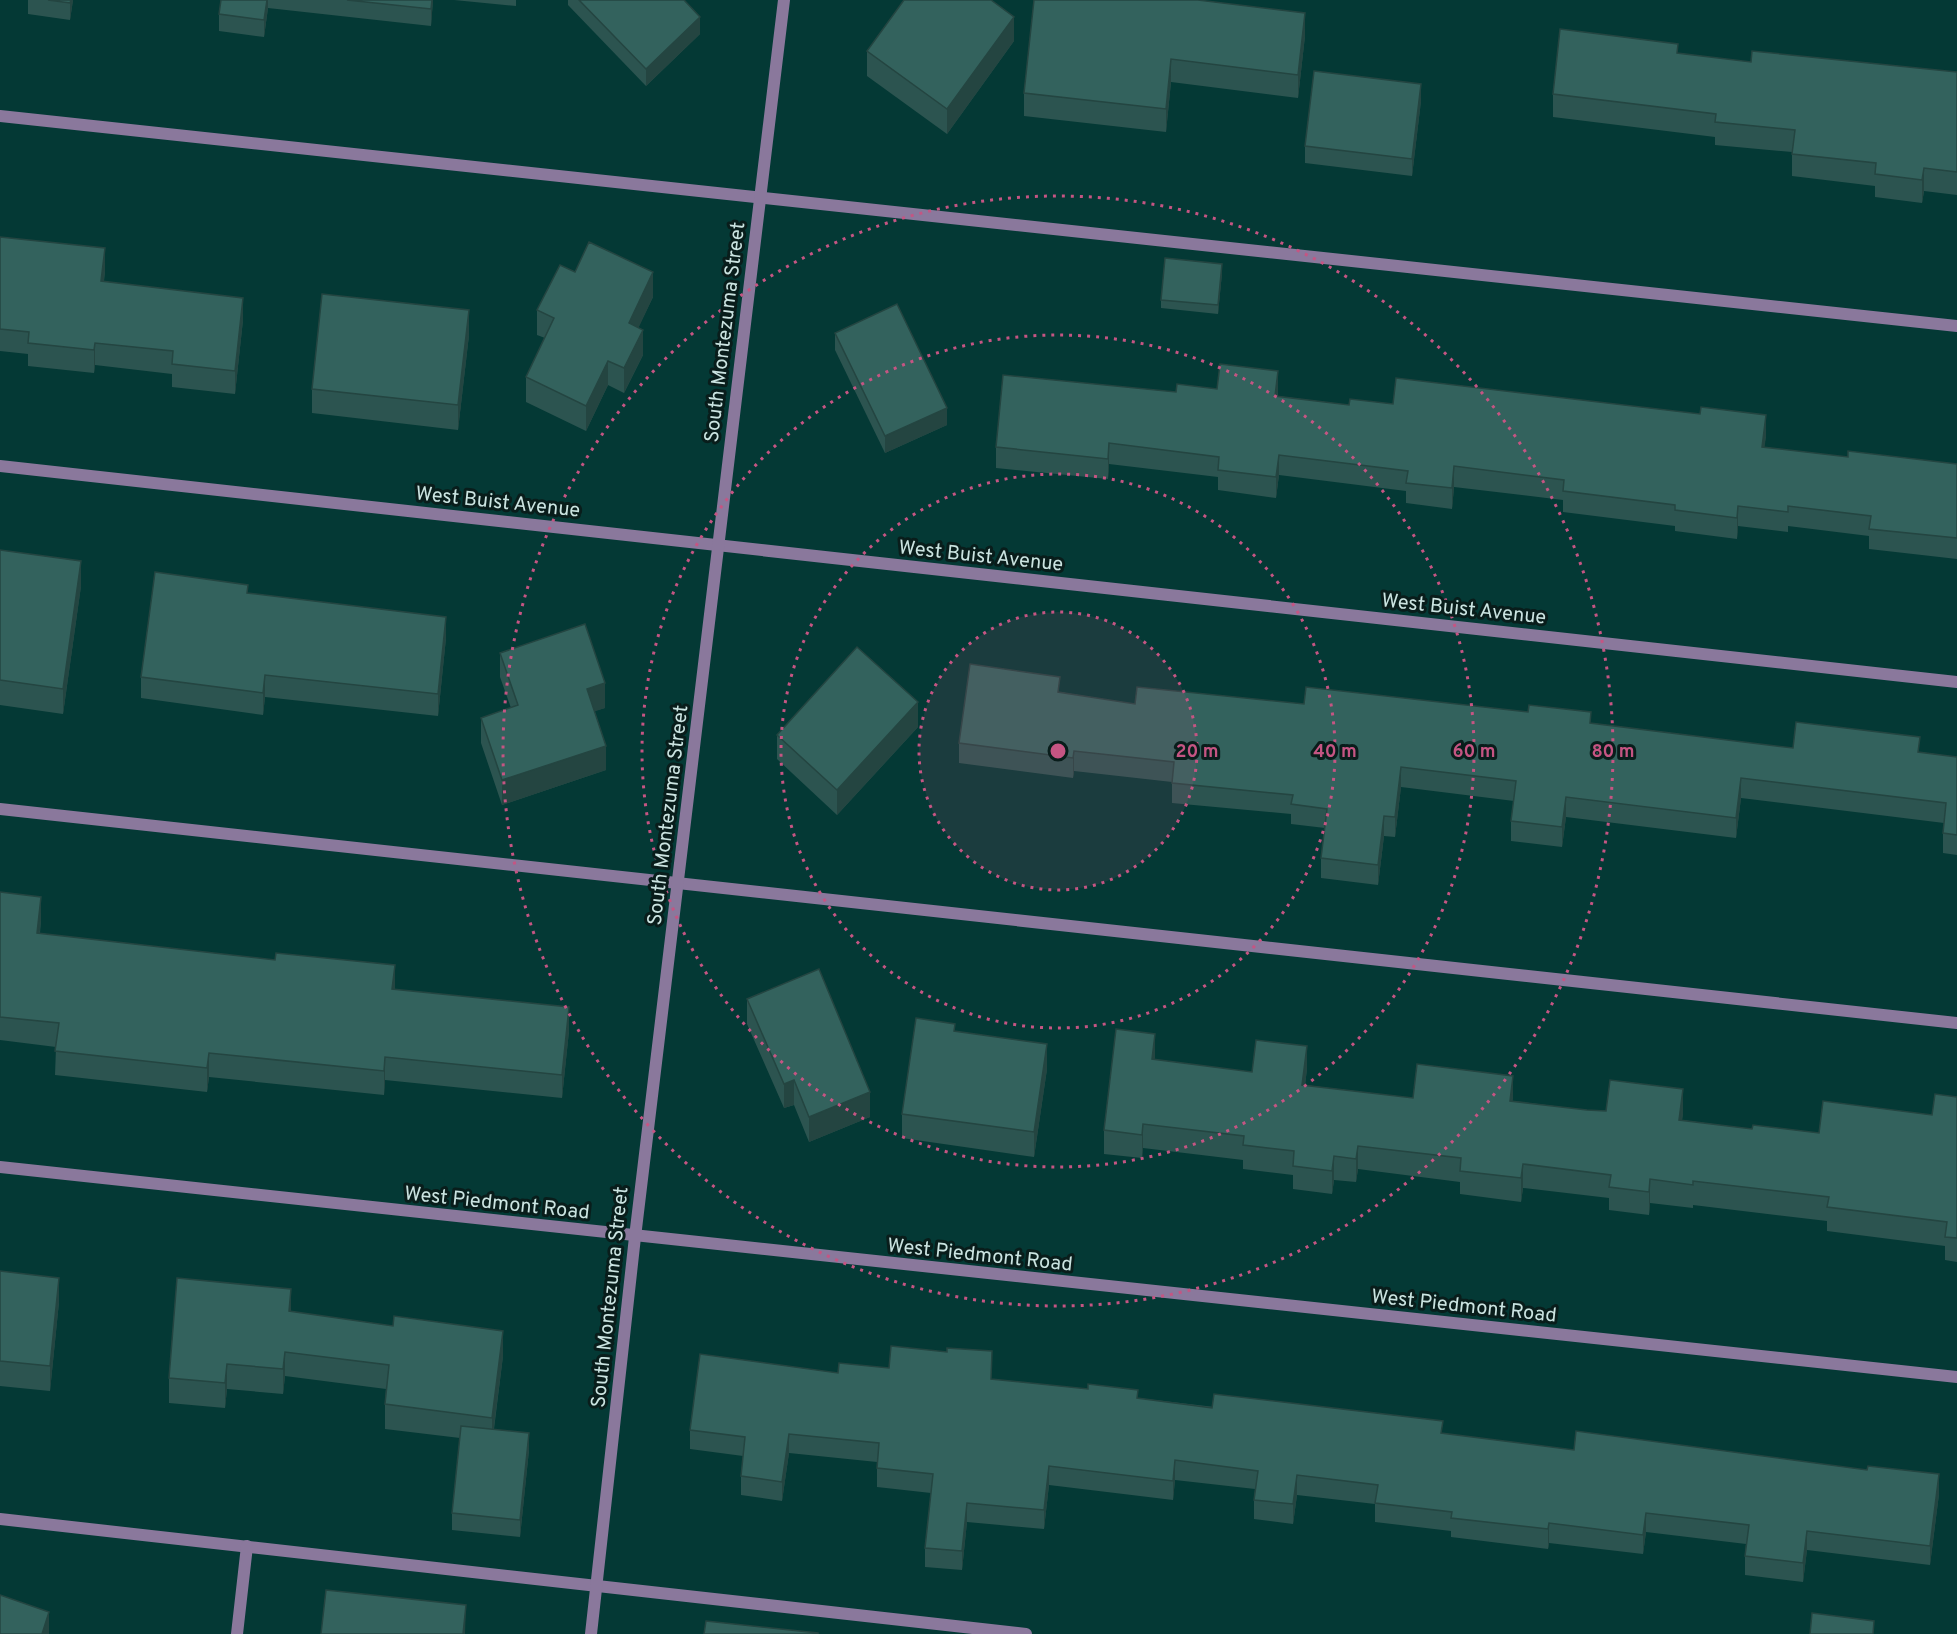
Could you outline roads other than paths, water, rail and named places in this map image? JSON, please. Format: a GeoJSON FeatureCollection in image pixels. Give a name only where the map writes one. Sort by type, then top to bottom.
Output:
{"type":"FeatureCollection","features":[{"type":"Feature","properties":{"kind":"street","name":"South Montezuma Street"},"geometry":{"type":"LineString","coordinates":[[591,1634],[635,1237],[784,0]]}},
{"type":"Feature","properties":{"kind":"street"},"geometry":{"type":"LineString","coordinates":[[0,116],[1957,326]]}},
{"type":"Feature","properties":{"kind":"street","name":"West Buist Avenue"},"geometry":{"type":"LineString","coordinates":[[0,466],[1957,682]]}},
{"type":"Feature","properties":{"kind":"street"},"geometry":{"type":"LineString","coordinates":[[0,809],[1957,1023]]}},
{"type":"Feature","properties":{"kind":"street","name":"West Piedmont Road"},"geometry":{"type":"LineString","coordinates":[[0,1167],[635,1237],[1957,1377]]}},
{"type":"Feature","properties":{"kind":"street"},"geometry":{"type":"LineString","coordinates":[[0,1519],[247,1546],[941,1629],[1026,1634]]}},
{"type":"Feature","properties":{"kind":"street"},"geometry":{"type":"LineString","coordinates":[[237,1634],[247,1546]]}}]}
